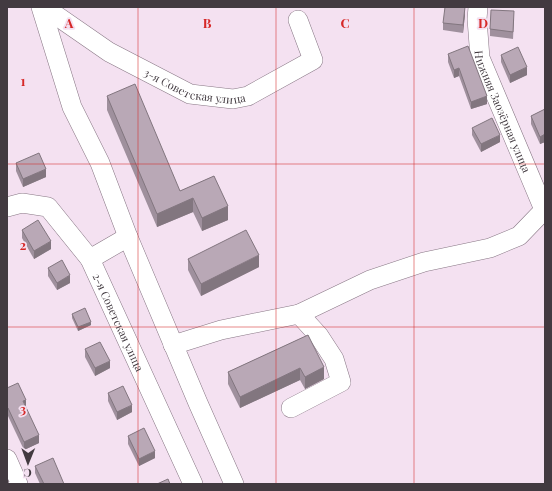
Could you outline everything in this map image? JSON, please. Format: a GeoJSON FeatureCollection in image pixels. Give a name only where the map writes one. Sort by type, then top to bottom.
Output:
{"type":"FeatureCollection","features":[{"type":"Feature","properties":{"kind":"street"},"geometry":{"type":"LineString","coordinates":[[41,7],[72,107],[100,163],[128,237],[173,345],[234,484]]}},
{"type":"Feature","properties":{"kind":"street","name":"3-я Советская улица"},"geometry":{"type":"LineString","coordinates":[[44,7],[109,52],[190,94],[233,99],[248,96],[313,60],[298,20]]}},
{"type":"Feature","properties":{"kind":"street","name":"Нижняя Заозёрная улица"},"geometry":{"type":"LineString","coordinates":[[478,7],[477,19],[480,58],[545,211]]}},
{"type":"Feature","properties":{"kind":"street","name":"2-я Советская улица"},"geometry":{"type":"LineString","coordinates":[[7,208],[22,203],[48,207],[90,258],[193,484]]}},
{"type":"Feature","properties":{"kind":"street"},"geometry":{"type":"LineString","coordinates":[[173,345],[221,330],[299,314],[370,280],[424,262],[490,248],[519,236],[545,211]]}},
{"type":"Feature","properties":{"kind":"street"},"geometry":{"type":"LineString","coordinates":[[90,258],[128,237]]}},
{"type":"Feature","properties":{"kind":"street"},"geometry":{"type":"LineString","coordinates":[[291,408],[341,382],[334,359],[319,336],[299,314]]}},
{"type":"Feature","properties":{"kind":"street"},"geometry":{"type":"LineString","coordinates":[[7,459],[18,484]]}},
{"type":"Feature","properties":{"kind":"building"},"geometry":{"type":"Polygon","coordinates":[[[445,7],[465,7],[463,25],[443,23],[445,7]]]}},
{"type":"Feature","properties":{"kind":"building"},"geometry":{"type":"Polygon","coordinates":[[[491,10],[514,11],[513,32],[490,29],[491,10]]]}},
{"type":"Feature","properties":{"kind":"building"},"geometry":{"type":"Polygon","coordinates":[[[468,46],[487,96],[471,102],[459,68],[454,70],[448,54],[468,46]]]}},
{"type":"Feature","properties":{"kind":"building"},"geometry":{"type":"Polygon","coordinates":[[[518,47],[527,67],[510,75],[501,55],[518,47]]]}},
{"type":"Feature","properties":{"kind":"building"},"geometry":{"type":"Polygon","coordinates":[[[135,84],[180,191],[214,176],[228,206],[202,218],[193,198],[157,214],[107,96],[135,84]]]}},
{"type":"Feature","properties":{"kind":"building"},"geometry":{"type":"Polygon","coordinates":[[[545,109],[545,134],[540,137],[531,116],[545,109]]]}},
{"type":"Feature","properties":{"kind":"building"},"geometry":{"type":"Polygon","coordinates":[[[492,118],[500,135],[481,144],[472,128],[492,118]]]}},
{"type":"Feature","properties":{"kind":"building"},"geometry":{"type":"Polygon","coordinates":[[[39,153],[46,169],[23,179],[16,163],[39,153]]]}},
{"type":"Feature","properties":{"kind":"building"},"geometry":{"type":"Polygon","coordinates":[[[38,220],[51,241],[34,251],[22,230],[38,220]]]}},
{"type":"Feature","properties":{"kind":"building"},"geometry":{"type":"Polygon","coordinates":[[[246,230],[259,255],[201,284],[188,259],[246,230]]]}},
{"type":"Feature","properties":{"kind":"building"},"geometry":{"type":"Polygon","coordinates":[[[62,260],[70,275],[57,283],[48,268],[62,260]]]}},
{"type":"Feature","properties":{"kind":"building"},"geometry":{"type":"Polygon","coordinates":[[[85,308],[91,322],[78,327],[72,314],[85,308]]]}},
{"type":"Feature","properties":{"kind":"building"},"geometry":{"type":"Polygon","coordinates":[[[308,335],[324,367],[305,377],[300,368],[240,397],[228,372],[308,335]]]}},
{"type":"Feature","properties":{"kind":"building"},"geometry":{"type":"Polygon","coordinates":[[[100,342],[110,361],[95,368],[85,349],[100,342]]]}},
{"type":"Feature","properties":{"kind":"building"},"geometry":{"type":"Polygon","coordinates":[[[18,383],[26,400],[23,401],[39,435],[24,442],[8,408],[7,409],[7,388],[18,383]]]}},
{"type":"Feature","properties":{"kind":"building"},"geometry":{"type":"Polygon","coordinates":[[[123,386],[132,405],[117,412],[108,393],[123,386]]]}},
{"type":"Feature","properties":{"kind":"building"},"geometry":{"type":"Polygon","coordinates":[[[144,428],[155,451],[139,459],[128,436],[144,428]]]}},
{"type":"Feature","properties":{"kind":"building"},"geometry":{"type":"Polygon","coordinates":[[[53,458],[64,484],[44,484],[35,466],[53,458]]]}},
{"type":"Feature","properties":{"kind":"building"},"geometry":{"type":"Polygon","coordinates":[[[168,479],[170,484],[157,484],[168,479]]]}}]}
